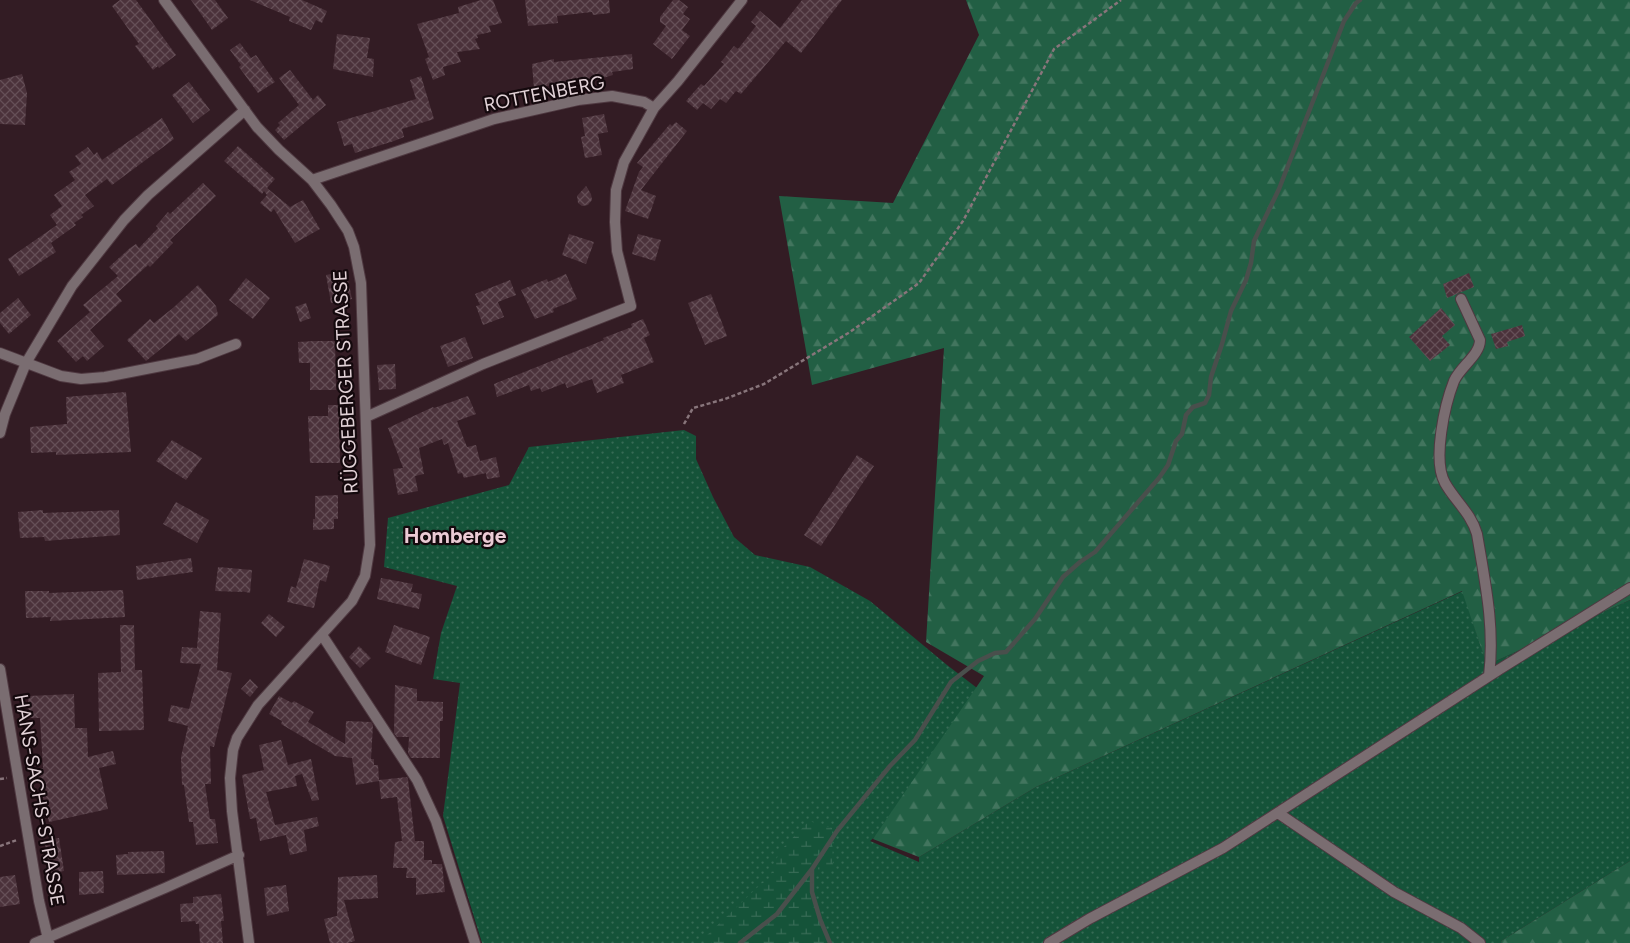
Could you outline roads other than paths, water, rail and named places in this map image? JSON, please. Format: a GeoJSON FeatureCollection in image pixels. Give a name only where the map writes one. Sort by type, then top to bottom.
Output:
{"type":"FeatureCollection","features":[{"type":"Feature","properties":{"kind":"street","name":"RÜGGEBERGER STRASSE"},"geometry":{"type":"LineString","coordinates":[[164,0],[271,143],[312,180],[348,231],[354,247],[361,283],[370,545],[365,576],[352,601],[258,705],[237,738],[233,750],[230,778],[249,943]]}},
{"type":"Feature","properties":{"kind":"street"},"geometry":{"type":"LineString","coordinates":[[366,417],[483,364],[631,306],[617,251],[614,222],[616,190],[624,162],[654,108],[678,81],[742,0]]}},
{"type":"Feature","properties":{"kind":"street","name":"ROTTENBERG"},"geometry":{"type":"LineString","coordinates":[[312,180],[494,119],[578,100],[612,96],[638,100],[654,108]]}},
{"type":"Feature","properties":{"kind":"street"},"geometry":{"type":"LineString","coordinates":[[0,433],[4,414],[26,363],[72,286],[124,220],[148,195],[245,110]]}},
{"type":"Feature","properties":{"kind":"street"},"geometry":{"type":"LineString","coordinates":[[1461,299],[1480,340],[1480,347],[1454,381],[1442,430],[1440,468],[1444,482],[1471,518],[1478,534],[1489,606],[1492,650],[1489,676]]}},
{"type":"Feature","properties":{"kind":"street"},"geometry":{"type":"LineString","coordinates":[[0,353],[61,376],[81,379],[105,378],[197,359],[236,344]]}},
{"type":"Feature","properties":{"kind":"street"},"geometry":{"type":"LineString","coordinates":[[1049,943],[1089,919],[1223,848],[1489,676],[1630,588]]}},
{"type":"Feature","properties":{"kind":"street"},"geometry":{"type":"LineString","coordinates":[[322,635],[417,780],[436,821],[475,943]]}},
{"type":"Feature","properties":{"kind":"street","name":"HANS-SACHS-STRASSE"},"geometry":{"type":"LineString","coordinates":[[0,668],[28,836],[48,941]]}},
{"type":"Feature","properties":{"kind":"street"},"geometry":{"type":"LineString","coordinates":[[1278,813],[1394,892],[1461,928],[1480,943]]}},
{"type":"Feature","properties":{"kind":"street"},"geometry":{"type":"LineString","coordinates":[[35,943],[48,941],[239,855]]}},
{"type":"Feature","properties":{"kind":"waterway"},"geometry":{"type":"LineString","coordinates":[[830,943],[812,892],[812,869],[837,831],[890,766],[915,740],[951,682],[978,661],[995,653],[1006,652],[1035,619],[1063,577],[1095,552],[1159,478],[1168,465],[1176,441],[1182,434],[1186,415],[1193,407],[1205,403],[1209,395],[1211,377],[1231,311],[1246,280],[1254,241],[1279,189],[1344,21],[1360,0]]}},
{"type":"Feature","properties":{"kind":"waterway"},"geometry":{"type":"LineString","coordinates":[[740,943],[777,914],[812,869]]}},
{"type":"Feature","properties":{"kind":"district","name":"Homberge"},"geometry":{"type":"Point","coordinates":[455,536]}}]}
